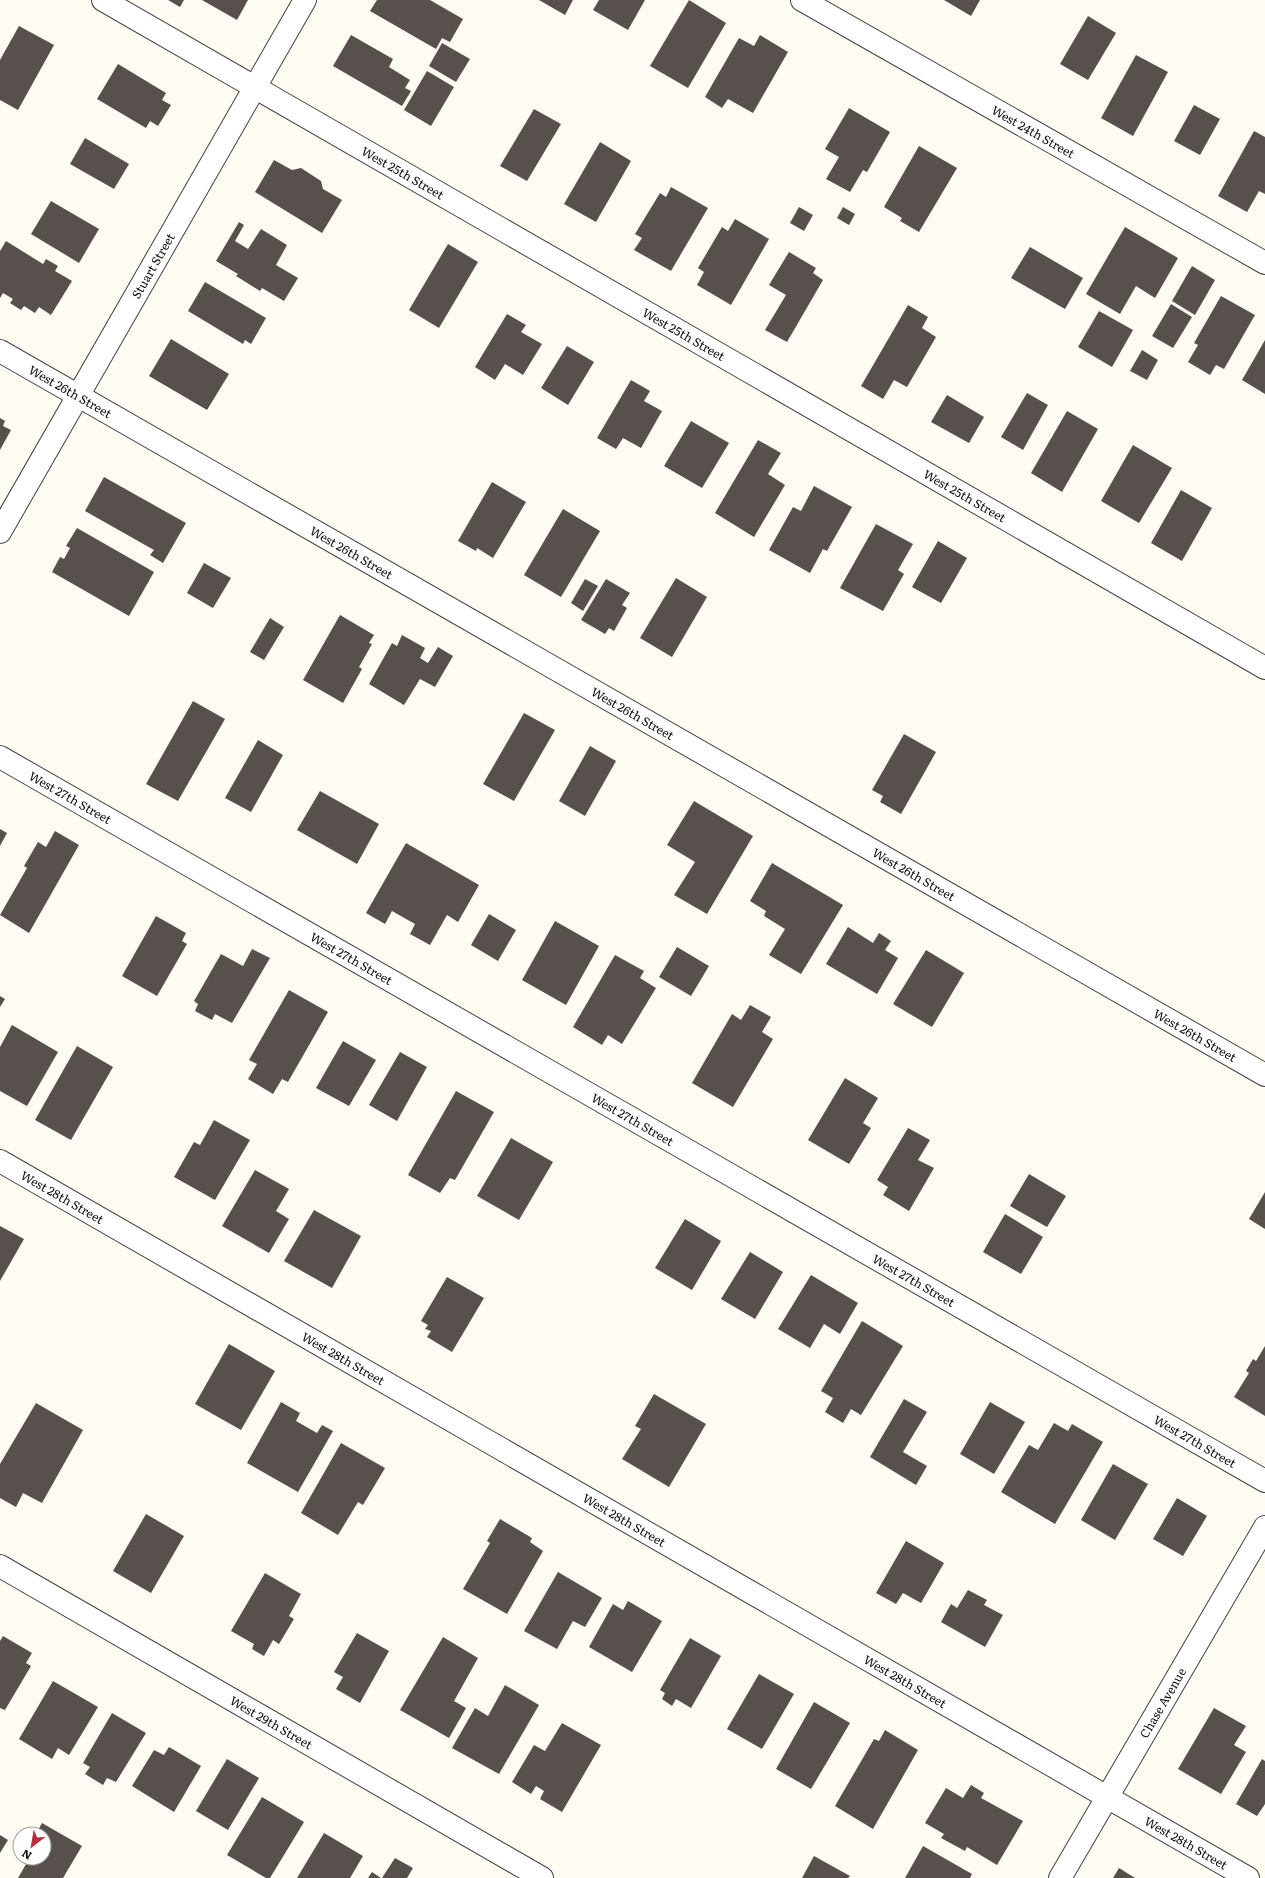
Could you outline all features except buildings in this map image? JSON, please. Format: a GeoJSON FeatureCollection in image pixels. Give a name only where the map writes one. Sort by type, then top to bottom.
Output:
{"type":"FeatureCollection","features":[{"type":"Feature","properties":{"kind":"street","name":"West 25th Street"},"geometry":{"type":"LineString","coordinates":[[103,0],[1265,668]]}},
{"type":"Feature","properties":{"kind":"street","name":"Stuart Street"},"geometry":{"type":"LineString","coordinates":[[0,532],[77,395],[305,0]]}},
{"type":"Feature","properties":{"kind":"street","name":"West 24th Street"},"geometry":{"type":"LineString","coordinates":[[802,0],[1265,263]]}},
{"type":"Feature","properties":{"kind":"street","name":"West 26th Street"},"geometry":{"type":"LineString","coordinates":[[0,351],[1265,1075]]}},
{"type":"Feature","properties":{"kind":"street","name":"West 27th Street"},"geometry":{"type":"LineString","coordinates":[[0,757],[1265,1481]]}},
{"type":"Feature","properties":{"kind":"street","name":"West 28th Street"},"geometry":{"type":"LineString","coordinates":[[0,1162],[1248,1878]]}},
{"type":"Feature","properties":{"kind":"street","name":"Chase Avenue"},"geometry":{"type":"LineString","coordinates":[[1060,1878],[1265,1527]]}},
{"type":"Feature","properties":{"kind":"street","name":"West 29th Street"},"geometry":{"type":"LineString","coordinates":[[0,1566],[542,1878]]}}]}
